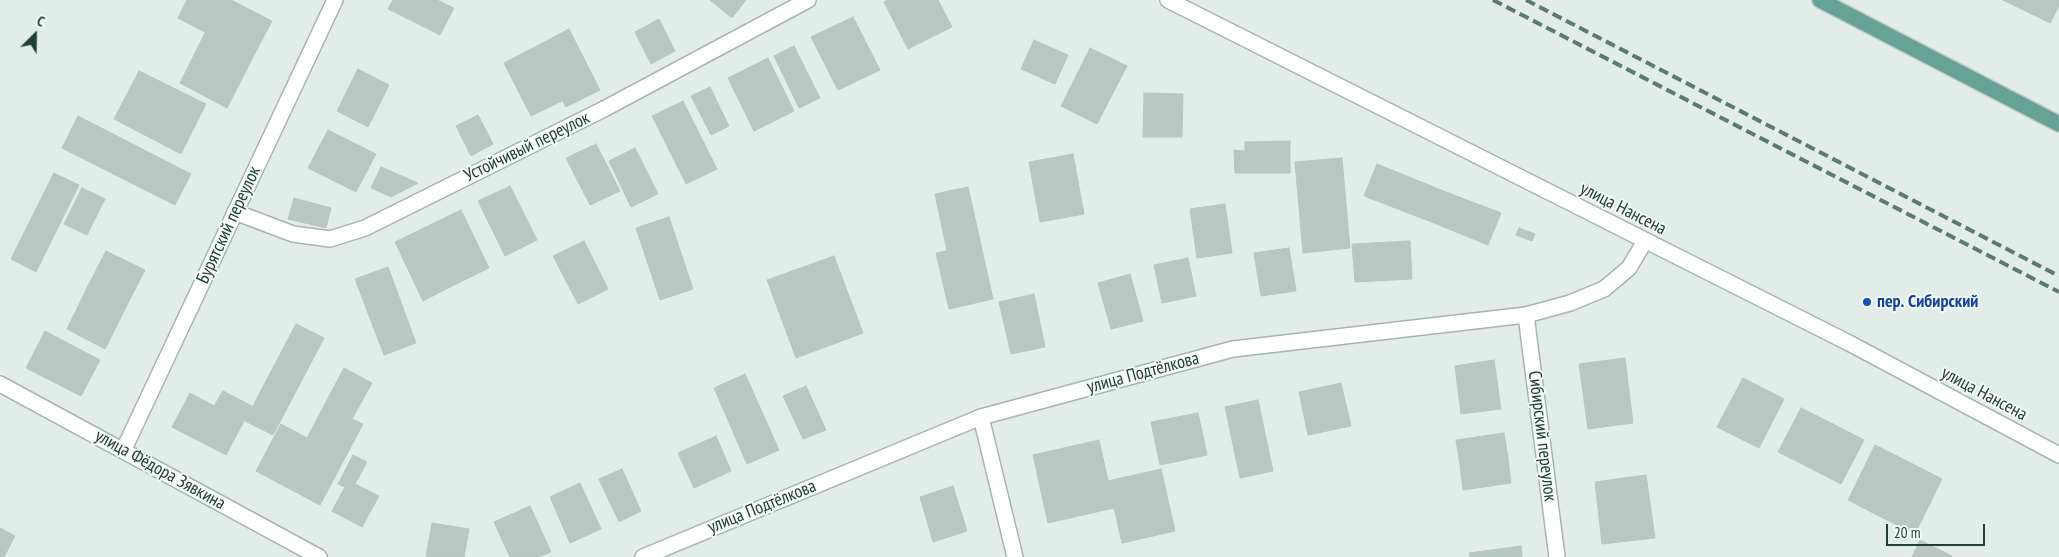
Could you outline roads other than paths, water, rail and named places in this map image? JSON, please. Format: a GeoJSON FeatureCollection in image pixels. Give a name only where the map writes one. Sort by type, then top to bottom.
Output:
{"type":"FeatureCollection","features":[{"type":"Feature","properties":{"kind":"main road"},"geometry":{"type":"LineString","coordinates":[[1820,0],[2059,124]]}},
{"type":"Feature","properties":{"kind":"street","name":"Бурятский переулок"},"geometry":{"type":"LineString","coordinates":[[124,449],[335,0]]}},
{"type":"Feature","properties":{"kind":"street","name":"Устойчивый переулок"},"geometry":{"type":"LineString","coordinates":[[235,212],[293,234],[330,238],[365,228],[604,109],[808,0]]}},
{"type":"Feature","properties":{"kind":"street","name":"улица Нансена"},"geometry":{"type":"LineString","coordinates":[[1168,0],[1849,343],[2059,455]]}},
{"type":"Feature","properties":{"kind":"street","name":"улица Подтёлкова"},"geometry":{"type":"LineString","coordinates":[[643,557],[981,417],[1233,349],[1526,316],[1604,289],[1629,268],[1645,241]]}},
{"type":"Feature","properties":{"kind":"street","name":"Сибирский переулок"},"geometry":{"type":"LineString","coordinates":[[1526,316],[1557,557]]}},
{"type":"Feature","properties":{"kind":"street","name":"улица Фёдора Зявкина"},"geometry":{"type":"LineString","coordinates":[[0,384],[124,449],[319,557]]}},
{"type":"Feature","properties":{"kind":"street"},"geometry":{"type":"LineString","coordinates":[[981,417],[1015,557]]}},
{"type":"Feature","properties":{"kind":"railway"},"geometry":{"type":"LineString","coordinates":[[1493,0],[2059,292]]}},
{"type":"Feature","properties":{"kind":"railway"},"geometry":{"type":"LineString","coordinates":[[1526,0],[2059,276]]}},
{"type":"Feature","properties":{"kind":"place","name":"пер. Сибирский"},"geometry":{"type":"Point","coordinates":[1867,302]}}]}
